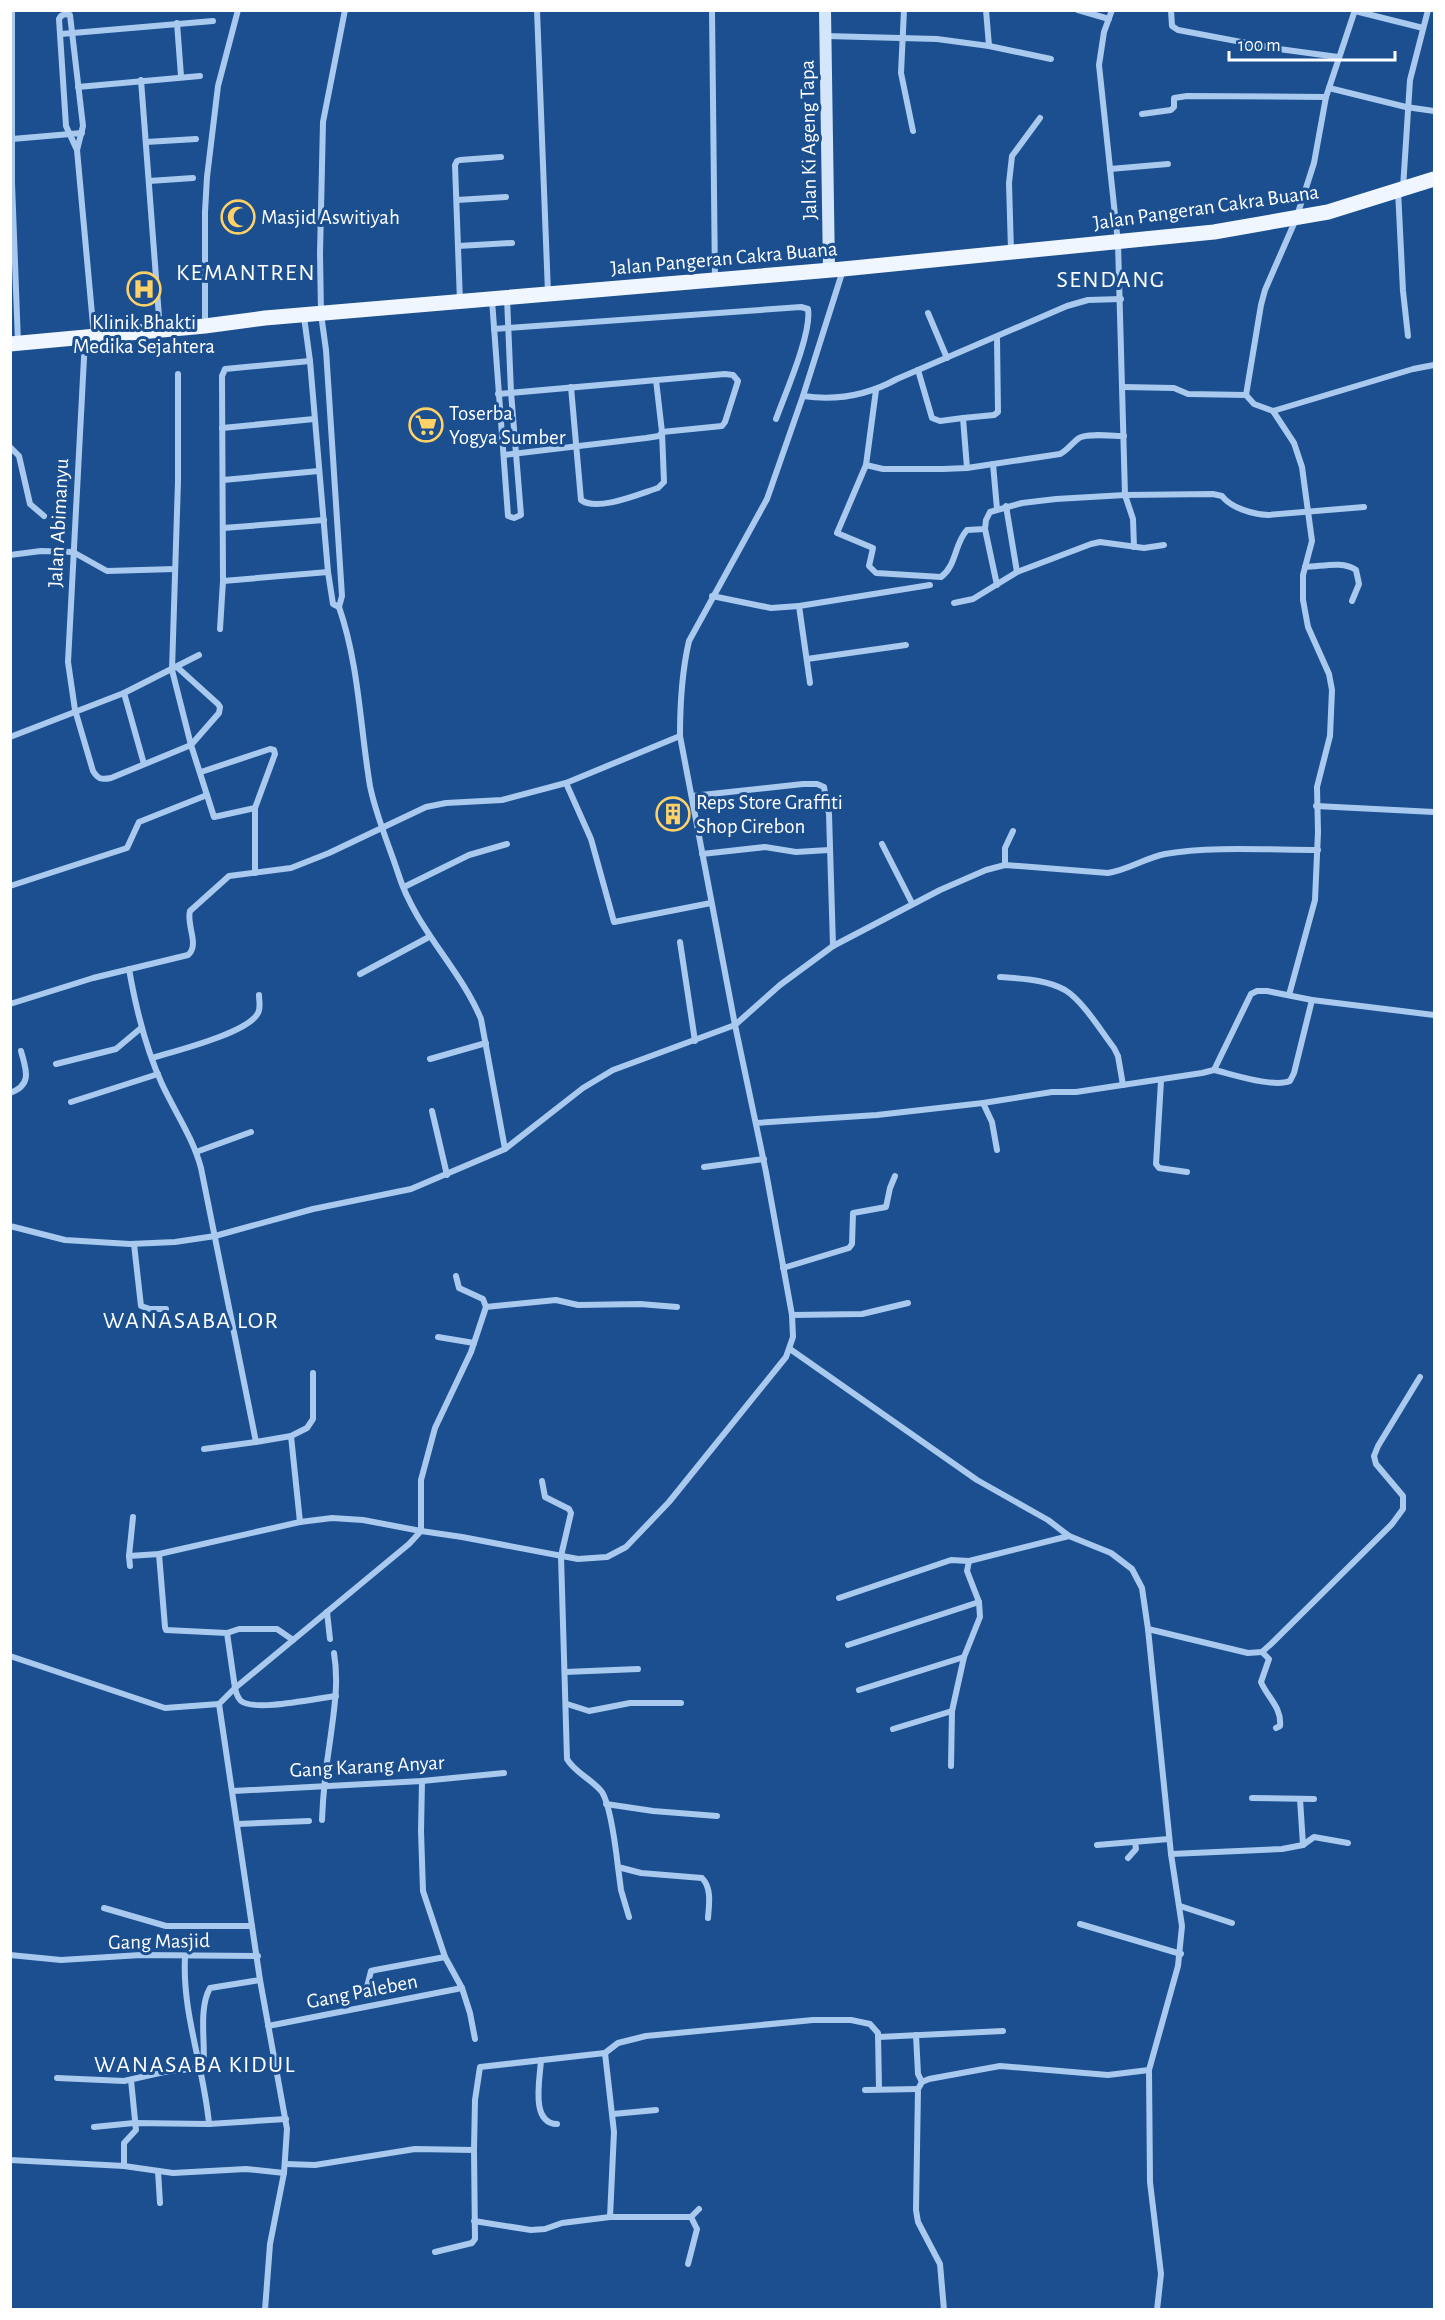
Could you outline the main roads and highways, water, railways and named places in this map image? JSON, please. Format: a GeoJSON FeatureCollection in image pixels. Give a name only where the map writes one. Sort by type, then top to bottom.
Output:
{"type":"FeatureCollection","features":[{"type":"Feature","properties":{"kind":"main road","name":"Jalan Pangeran Cakra Buana"},"geometry":{"type":"LineString","coordinates":[[14,344],[160,331],[265,318],[836,270],[1214,232],[1328,212],[1434,179]]}},
{"type":"Feature","properties":{"kind":"place","name":"Masjid Aswitiyah"},"geometry":{"type":"Point","coordinates":[238,217]}},
{"type":"Feature","properties":{"kind":"place","name":"Klinik Bhakti Medika Sejahtera"},"geometry":{"type":"Point","coordinates":[144,289]}},
{"type":"Feature","properties":{"kind":"place","name":"Toserba Yogya Sumber"},"geometry":{"type":"Point","coordinates":[426,425]}},
{"type":"Feature","properties":{"kind":"place","name":"Reps Store Graffiti Shop Cirebon"},"geometry":{"type":"Point","coordinates":[673,814]}},
{"type":"Feature","properties":{"kind":"district","name":"KEMANTREN"},"geometry":{"type":"Point","coordinates":[246,272]}},
{"type":"Feature","properties":{"kind":"district","name":"SENDANG"},"geometry":{"type":"Point","coordinates":[1111,279]}},
{"type":"Feature","properties":{"kind":"district","name":"WANASABA LOR"},"geometry":{"type":"Point","coordinates":[191,1320]}},
{"type":"Feature","properties":{"kind":"district","name":"WANASABA KIDUL"},"geometry":{"type":"Point","coordinates":[195,2064]}}]}
